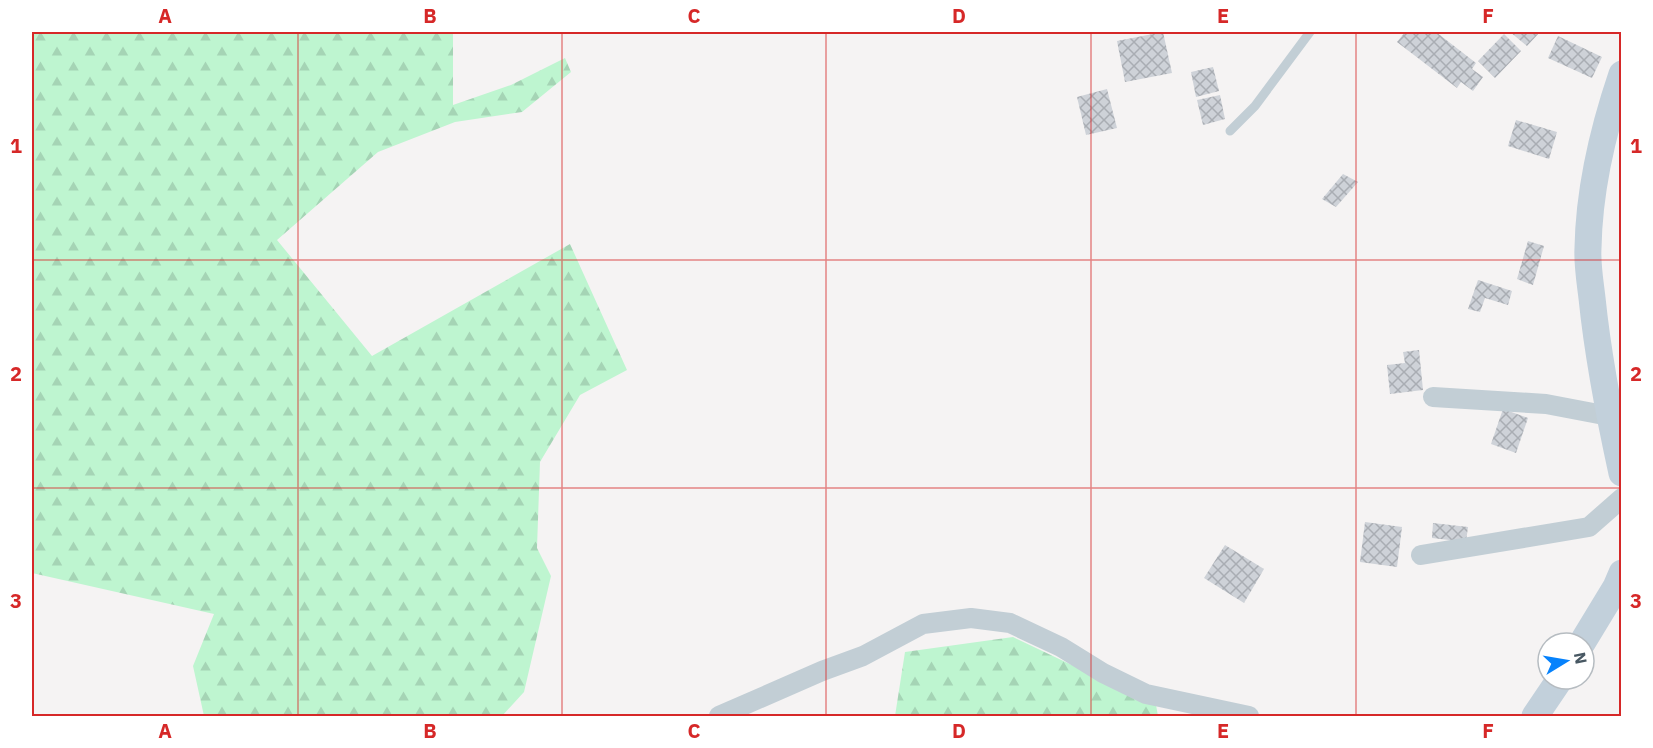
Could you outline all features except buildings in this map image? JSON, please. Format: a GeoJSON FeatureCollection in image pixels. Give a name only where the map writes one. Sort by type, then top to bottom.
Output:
{"type":"FeatureCollection","features":[{"type":"Feature","properties":{"kind":"street"},"geometry":{"type":"LineString","coordinates":[[1622,74],[1598,153],[1589,217],[1588,251],[1596,338],[1609,417],[1622,472]]}},
{"type":"Feature","properties":{"kind":"street"},"geometry":{"type":"LineString","coordinates":[[1433,397],[1546,404],[1609,417]]}},
{"type":"Feature","properties":{"kind":"street"},"geometry":{"type":"LineString","coordinates":[[1421,555],[1589,528],[1622,498]]}},
{"type":"Feature","properties":{"kind":"street"},"geometry":{"type":"LineString","coordinates":[[1589,631],[1622,573]]}},
{"type":"Feature","properties":{"kind":"street"},"geometry":{"type":"LineString","coordinates":[[719,717],[822,671],[862,656],[922,624],[972,618],[1010,623],[1061,647],[1103,673],[1146,694],[1249,717]]}},
{"type":"Feature","properties":{"kind":"street"},"geometry":{"type":"LineString","coordinates":[[1535,717],[1552,691]]}},
{"type":"Feature","properties":{"kind":"lane"},"geometry":{"type":"LineString","coordinates":[[1230,131],[1255,106],[1310,32]]}},
{"type":"Feature","properties":{"kind":"green space"},"geometry":{"type":"Polygon","coordinates":[[[32,32],[453,32],[453,105],[511,85],[565,58],[571,72],[522,112],[455,122],[378,152],[277,240],[372,356],[570,244],[627,370],[580,395],[540,462],[537,548],[551,576],[524,692],[502,716],[204,716],[193,666],[214,614],[32,573],[32,32]]]}},
{"type":"Feature","properties":{"kind":"green space"},"geometry":{"type":"Polygon","coordinates":[[[1013,637],[1156,705],[1158,716],[895,716],[905,652],[1013,637]]]}}]}
